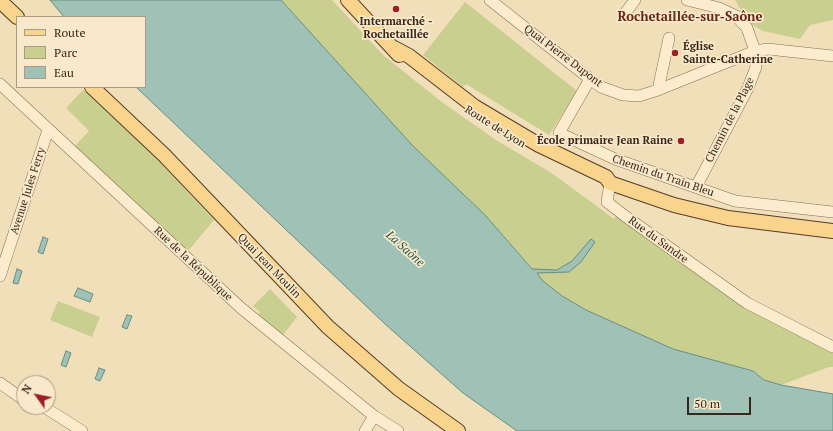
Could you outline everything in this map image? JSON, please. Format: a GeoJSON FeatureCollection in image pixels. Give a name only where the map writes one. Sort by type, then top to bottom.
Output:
{"type":"FeatureCollection","features":[{"type":"Feature","properties":{"kind":"main road","name":"Route de Lyon"},"geometry":{"type":"LineString","coordinates":[[348,0],[394,48],[409,56],[476,107],[539,145],[606,177],[610,183],[674,205],[728,218],[833,231]]}},
{"type":"Feature","properties":{"kind":"main road"},"geometry":{"type":"LineString","coordinates":[[0,1],[16,16]]}},
{"type":"Feature","properties":{"kind":"main road","name":"Quai Jean Moulin"},"geometry":{"type":"LineString","coordinates":[[93,88],[164,155],[328,327],[399,389],[458,431]]}},
{"type":"Feature","properties":{"kind":"street","name":"Quai Pierre Dupont"},"geometry":{"type":"LineString","coordinates":[[490,0],[590,79],[602,87],[623,95],[639,96],[658,90],[755,51],[768,49],[833,56]]}},
{"type":"Feature","properties":{"kind":"street"},"geometry":{"type":"LineString","coordinates":[[623,16],[635,0]]}},
{"type":"Feature","properties":{"kind":"street"},"geometry":{"type":"LineString","coordinates":[[687,0],[719,8],[736,16],[747,28],[755,51]]}},
{"type":"Feature","properties":{"kind":"street"},"geometry":{"type":"LineString","coordinates":[[658,90],[669,38]]}},
{"type":"Feature","properties":{"kind":"street","name":"Chemin de la Plage"},"geometry":{"type":"LineString","coordinates":[[696,188],[748,88],[756,67],[755,51]]}},
{"type":"Feature","properties":{"kind":"street","name":"Chemin du Train Bleu"},"geometry":{"type":"LineString","coordinates":[[590,79],[559,133],[615,160],[747,204],[833,212]]}},
{"type":"Feature","properties":{"kind":"street","name":"Rue de la République"},"geometry":{"type":"LineString","coordinates":[[0,84],[241,308],[374,416],[398,431]]}},
{"type":"Feature","properties":{"kind":"street","name":"Avenue Jules Ferry"},"geometry":{"type":"LineString","coordinates":[[0,276],[48,130]]}},
{"type":"Feature","properties":{"kind":"street","name":"Rue du Sandre"},"geometry":{"type":"LineString","coordinates":[[610,183],[607,194],[607,202],[609,204],[725,289],[747,303],[833,347]]}},
{"type":"Feature","properties":{"kind":"street"},"geometry":{"type":"LineString","coordinates":[[0,383],[16,394]]}},
{"type":"Feature","properties":{"kind":"street"},"geometry":{"type":"LineString","coordinates":[[56,415],[82,431]]}},
{"type":"Feature","properties":{"kind":"street"},"geometry":{"type":"LineString","coordinates":[[365,431],[374,416]]}},
{"type":"Feature","properties":{"kind":"green space"},"geometry":{"type":"Polygon","coordinates":[[[281,0],[332,0],[383,55],[443,103],[496,140],[553,174],[614,219],[617,215],[737,299],[833,350],[833,367],[829,367],[781,385],[764,380],[753,371],[673,349],[586,310],[562,296],[543,281],[485,215],[412,145],[281,0]]]}},
{"type":"Feature","properties":{"kind":"green space"},"geometry":{"type":"Polygon","coordinates":[[[735,0],[833,0],[833,20],[810,25],[800,39],[763,31],[748,22],[735,0]]]}},
{"type":"Feature","properties":{"kind":"green space"},"geometry":{"type":"Polygon","coordinates":[[[465,2],[577,91],[549,135],[466,84],[463,87],[423,55],[465,2]]]}},
{"type":"Feature","properties":{"kind":"green space"},"geometry":{"type":"Polygon","coordinates":[[[83,90],[145,147],[214,220],[188,251],[74,147],[89,131],[66,108],[83,90]]]}},
{"type":"Feature","properties":{"kind":"green space"},"geometry":{"type":"Polygon","coordinates":[[[270,289],[297,317],[283,335],[258,315],[260,312],[253,306],[270,289]]]}},
{"type":"Feature","properties":{"kind":"green space"},"geometry":{"type":"Polygon","coordinates":[[[58,301],[100,317],[92,337],[50,320],[58,301]]]}},
{"type":"Feature","properties":{"kind":"water","name":"La Saône"},"geometry":{"type":"Polygon","coordinates":[[[50,0],[281,0],[412,145],[485,215],[532,269],[557,270],[572,261],[591,239],[595,242],[581,262],[569,272],[537,273],[543,281],[562,296],[586,310],[673,349],[753,371],[764,380],[781,385],[833,394],[833,431],[517,431],[463,393],[385,324],[137,88],[146,88],[146,16],[63,16],[50,0]]]}},
{"type":"Feature","properties":{"kind":"water"},"geometry":{"type":"Polygon","coordinates":[[[43,237],[48,239],[43,254],[38,252],[43,237]]]}},
{"type":"Feature","properties":{"kind":"water"},"geometry":{"type":"Polygon","coordinates":[[[17,269],[22,271],[18,284],[13,283],[17,269]]]}},
{"type":"Feature","properties":{"kind":"water"},"geometry":{"type":"Polygon","coordinates":[[[78,288],[93,294],[90,302],[74,296],[78,288]]]}},
{"type":"Feature","properties":{"kind":"water"},"geometry":{"type":"Polygon","coordinates":[[[127,315],[132,316],[127,329],[122,327],[127,315]]]}},
{"type":"Feature","properties":{"kind":"water"},"geometry":{"type":"Polygon","coordinates":[[[66,351],[71,353],[66,367],[61,365],[66,351]]]}},
{"type":"Feature","properties":{"kind":"water"},"geometry":{"type":"Polygon","coordinates":[[[99,368],[105,370],[100,381],[95,379],[99,368]]]}},
{"type":"Feature","properties":{"kind":"place","name":"Intermarché - Rochetaillée"},"geometry":{"type":"Point","coordinates":[396,9]}},
{"type":"Feature","properties":{"kind":"place","name":"Église Sainte-Catherine"},"geometry":{"type":"Point","coordinates":[675,53]}},
{"type":"Feature","properties":{"kind":"place","name":"École primaire Jean Raine"},"geometry":{"type":"Point","coordinates":[681,141]}},
{"type":"Feature","properties":{"kind":"district","name":"Rochetaillée-sur-Saône"},"geometry":{"type":"Point","coordinates":[690,17]}}]}
